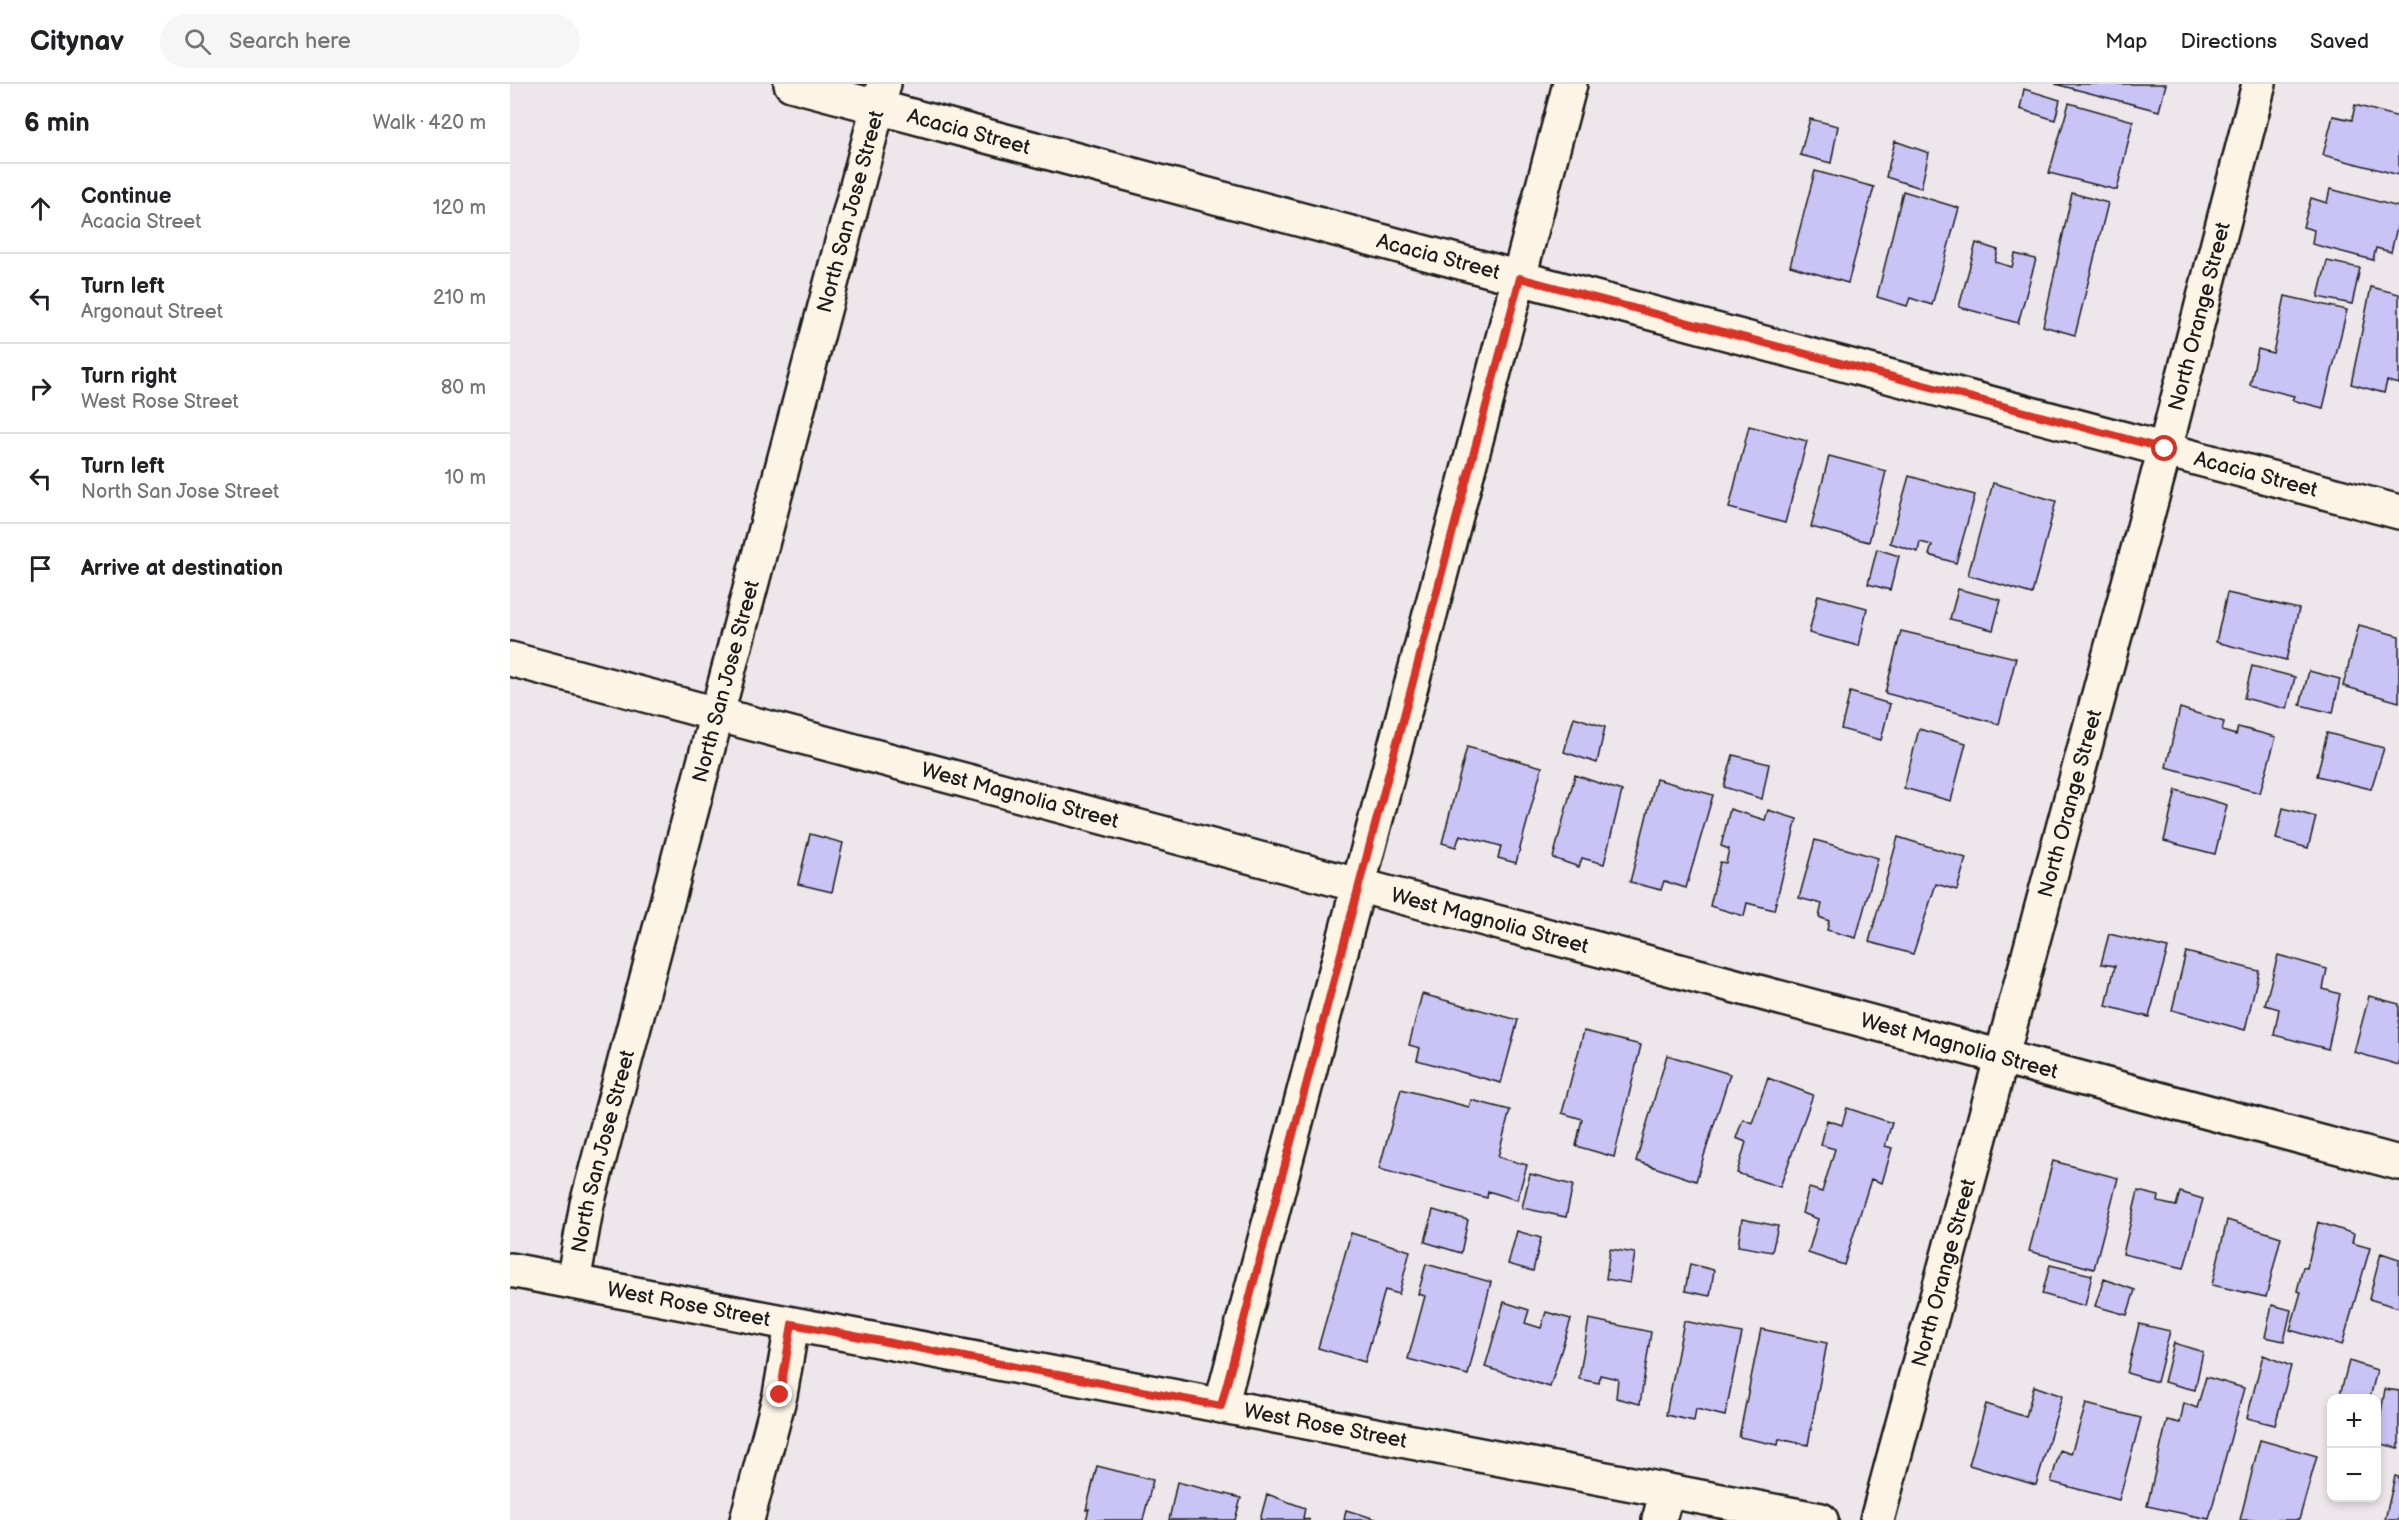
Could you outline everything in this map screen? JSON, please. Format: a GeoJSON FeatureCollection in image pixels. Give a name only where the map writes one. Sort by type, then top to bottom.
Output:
{"type":"FeatureCollection","features":[{"type":"Feature","properties":{"kind":"street","name":"Acacia Street"},"geometry":{"type":"LineString","coordinates":[[791,84],[881,95],[1520,278],[2399,512]]}},
{"type":"Feature","properties":{"kind":"street"},"geometry":{"type":"LineString","coordinates":[[1221,1406],[1570,84]]}},
{"type":"Feature","properties":{"kind":"street","name":"North Orange Street"},"geometry":{"type":"LineString","coordinates":[[1876,1520],[2165,449],[2259,84]]}},
{"type":"Feature","properties":{"kind":"street","name":"North San Jose Street"},"geometry":{"type":"LineString","coordinates":[[573,1282],[587,1204],[881,95]]}},
{"type":"Feature","properties":{"kind":"street","name":"West Magnolia Street"},"geometry":{"type":"LineString","coordinates":[[510,659],[2399,1163]]}},
{"type":"Feature","properties":{"kind":"street","name":"West Rose Street"},"geometry":{"type":"LineString","coordinates":[[510,1270],[1221,1406],[1663,1505],[1821,1520]]}},
{"type":"Feature","properties":{"kind":"street"},"geometry":{"type":"LineString","coordinates":[[747,1520],[780,1395],[792,1324]]}},
{"type":"Feature","properties":{"kind":"building"},"geometry":{"type":"Polygon","coordinates":[[[2055,84],[2166,84],[2159,111],[2055,84]]]}},
{"type":"Feature","properties":{"kind":"building"},"geometry":{"type":"Polygon","coordinates":[[[2024,89],[2060,100],[2055,120],[2020,109],[2024,89]]]}},
{"type":"Feature","properties":{"kind":"building"},"geometry":{"type":"Polygon","coordinates":[[[2069,103],[2133,121],[2117,190],[2049,173],[2069,103]]]}},
{"type":"Feature","properties":{"kind":"building"},"geometry":{"type":"Polygon","coordinates":[[[2355,105],[2399,117],[2399,175],[2323,155],[2333,116],[2352,120],[2355,105]]]}},
{"type":"Feature","properties":{"kind":"building"},"geometry":{"type":"Polygon","coordinates":[[[1810,119],[1838,126],[1831,163],[1800,155],[1810,119]]]}},
{"type":"Feature","properties":{"kind":"building"},"geometry":{"type":"Polygon","coordinates":[[[1895,141],[1929,153],[1921,188],[1886,177],[1895,141]]]}},
{"type":"Feature","properties":{"kind":"building"},"geometry":{"type":"Polygon","coordinates":[[[1815,171],[1874,187],[1848,283],[1790,266],[1815,171]]]}},
{"type":"Feature","properties":{"kind":"building"},"geometry":{"type":"Polygon","coordinates":[[[2330,189],[2399,207],[2399,219],[2391,252],[2376,248],[2373,260],[2312,244],[2314,230],[2303,227],[2311,198],[2327,203],[2330,189]]]}},
{"type":"Feature","properties":{"kind":"building"},"geometry":{"type":"Polygon","coordinates":[[[1903,191],[1959,208],[1932,305],[1910,298],[1907,306],[1877,297],[1903,191]]]}},
{"type":"Feature","properties":{"kind":"building"},"geometry":{"type":"Polygon","coordinates":[[[2072,193],[2108,203],[2075,335],[2043,326],[2072,193]]]}},
{"type":"Feature","properties":{"kind":"building"},"geometry":{"type":"Polygon","coordinates":[[[1976,243],[1998,250],[1995,262],[2012,267],[2015,254],[2036,259],[2018,323],[1959,307],[1976,243]]]}},
{"type":"Feature","properties":{"kind":"building"},"geometry":{"type":"Polygon","coordinates":[[[2327,261],[2360,268],[2352,304],[2318,297],[2327,261]]]}},
{"type":"Feature","properties":{"kind":"building"},"geometry":{"type":"Polygon","coordinates":[[[2371,287],[2399,294],[2399,384],[2387,381],[2384,393],[2351,384],[2371,287]]]}},
{"type":"Feature","properties":{"kind":"building"},"geometry":{"type":"Polygon","coordinates":[[[2285,296],[2347,310],[2323,408],[2292,400],[2294,396],[2250,385],[2258,349],[2273,353],[2285,296]]]}},
{"type":"Feature","properties":{"kind":"building"},"geometry":{"type":"Polygon","coordinates":[[[1749,426],[1807,441],[1785,523],[1729,508],[1749,426]]]}},
{"type":"Feature","properties":{"kind":"building"},"geometry":{"type":"Polygon","coordinates":[[[1829,456],[1886,471],[1869,542],[1811,527],[1829,456]]]}},
{"type":"Feature","properties":{"kind":"building"},"geometry":{"type":"Polygon","coordinates":[[[1909,476],[1975,495],[1956,563],[1929,555],[1932,545],[1920,542],[1918,552],[1890,543],[1909,476]]]}},
{"type":"Feature","properties":{"kind":"building"},"geometry":{"type":"Polygon","coordinates":[[[1993,483],[2056,501],[2032,594],[1968,575],[1993,483]]]}},
{"type":"Feature","properties":{"kind":"building"},"geometry":{"type":"Polygon","coordinates":[[[1877,549],[1899,556],[1890,590],[1868,584],[1877,549]]]}},
{"type":"Feature","properties":{"kind":"building"},"geometry":{"type":"Polygon","coordinates":[[[1958,589],[2001,600],[1993,630],[1950,619],[1958,589]]]}},
{"type":"Feature","properties":{"kind":"building"},"geometry":{"type":"Polygon","coordinates":[[[2227,593],[2299,609],[2286,660],[2216,642],[2227,593]]]}},
{"type":"Feature","properties":{"kind":"building"},"geometry":{"type":"Polygon","coordinates":[[[1818,595],[1867,608],[1859,646],[1809,633],[1818,595]]]}},
{"type":"Feature","properties":{"kind":"building"},"geometry":{"type":"Polygon","coordinates":[[[2359,625],[2399,636],[2399,702],[2343,686],[2359,625]]]}},
{"type":"Feature","properties":{"kind":"building"},"geometry":{"type":"Polygon","coordinates":[[[1901,631],[2016,658],[1999,724],[1885,693],[1901,631]]]}},
{"type":"Feature","properties":{"kind":"building"},"geometry":{"type":"Polygon","coordinates":[[[2252,666],[2295,677],[2287,709],[2244,698],[2252,666]]]}},
{"type":"Feature","properties":{"kind":"building"},"geometry":{"type":"Polygon","coordinates":[[[2309,671],[2340,679],[2333,713],[2300,705],[2309,671]]]}},
{"type":"Feature","properties":{"kind":"building"},"geometry":{"type":"Polygon","coordinates":[[[1850,692],[1890,704],[1881,740],[1841,729],[1850,692]]]}},
{"type":"Feature","properties":{"kind":"building"},"geometry":{"type":"Polygon","coordinates":[[[2180,708],[2224,722],[2222,731],[2236,735],[2238,727],[2276,737],[2260,793],[2166,767],[2180,708]]]}},
{"type":"Feature","properties":{"kind":"building"},"geometry":{"type":"Polygon","coordinates":[[[1574,717],[1605,727],[1597,763],[1564,752],[1574,717]]]}},
{"type":"Feature","properties":{"kind":"building"},"geometry":{"type":"Polygon","coordinates":[[[1919,729],[1966,743],[1951,801],[1904,788],[1919,729]]]}},
{"type":"Feature","properties":{"kind":"building"},"geometry":{"type":"Polygon","coordinates":[[[2327,733],[2384,748],[2371,789],[2317,776],[2327,733]]]}},
{"type":"Feature","properties":{"kind":"building"},"geometry":{"type":"Polygon","coordinates":[[[1467,747],[1542,767],[1516,863],[1498,858],[1501,846],[1460,835],[1456,847],[1442,843],[1467,747]]]}},
{"type":"Feature","properties":{"kind":"building"},"geometry":{"type":"Polygon","coordinates":[[[1733,755],[1769,764],[1762,799],[1724,787],[1733,755]]]}},
{"type":"Feature","properties":{"kind":"building"},"geometry":{"type":"Polygon","coordinates":[[[1575,775],[1622,791],[1604,864],[1582,858],[1579,867],[1553,858],[1575,775]]]}},
{"type":"Feature","properties":{"kind":"building"},"geometry":{"type":"Polygon","coordinates":[[[1656,779],[1713,795],[1686,888],[1664,881],[1661,890],[1630,882],[1656,779]]]}},
{"type":"Feature","properties":{"kind":"building"},"geometry":{"type":"Polygon","coordinates":[[[2176,790],[2227,805],[2215,854],[2164,841],[2176,790]]]}},
{"type":"Feature","properties":{"kind":"building"},"geometry":{"type":"Polygon","coordinates":[[[2283,808],[2316,817],[2308,848],[2276,839],[2283,808]]]}},
{"type":"Feature","properties":{"kind":"building"},"geometry":{"type":"Polygon","coordinates":[[[1730,809],[1765,820],[1768,810],[1797,819],[1774,910],[1747,903],[1744,916],[1710,906],[1720,862],[1726,863],[1729,849],[1721,846],[1730,809]]]}},
{"type":"Feature","properties":{"kind":"building"},"geometry":{"type":"Polygon","coordinates":[[[810,834],[843,843],[832,892],[798,884],[810,834]]]}},
{"type":"Feature","properties":{"kind":"building"},"geometry":{"type":"Polygon","coordinates":[[[1898,837],[1966,858],[1957,890],[1936,884],[1913,954],[1869,942],[1898,837]]]}},
{"type":"Feature","properties":{"kind":"building"},"geometry":{"type":"Polygon","coordinates":[[[1815,840],[1878,858],[1856,938],[1827,930],[1829,921],[1819,917],[1822,904],[1799,898],[1815,840]]]}},
{"type":"Feature","properties":{"kind":"building"},"geometry":{"type":"Polygon","coordinates":[[[2109,934],[2168,948],[2149,1017],[2106,1006],[2115,966],[2101,964],[2109,934]]]}},
{"type":"Feature","properties":{"kind":"building"},"geometry":{"type":"Polygon","coordinates":[[[2186,952],[2259,971],[2245,1030],[2172,1010],[2186,952]]]}},
{"type":"Feature","properties":{"kind":"building"},"geometry":{"type":"Polygon","coordinates":[[[2278,955],[2327,969],[2323,989],[2340,994],[2328,1049],[2274,1035],[2279,1009],[2265,1005],[2278,955]]]}},
{"type":"Feature","properties":{"kind":"building"},"geometry":{"type":"Polygon","coordinates":[[[1422,994],[1518,1020],[1501,1083],[1417,1060],[1420,1048],[1409,1045],[1422,994]]]}},
{"type":"Feature","properties":{"kind":"building"},"geometry":{"type":"Polygon","coordinates":[[[2369,996],[2399,1004],[2399,1065],[2354,1052],[2369,996]]]}},
{"type":"Feature","properties":{"kind":"building"},"geometry":{"type":"Polygon","coordinates":[[[1584,1031],[1641,1045],[1614,1157],[1576,1146],[1582,1119],[1562,1113],[1584,1031]]]}},
{"type":"Feature","properties":{"kind":"building"},"geometry":{"type":"Polygon","coordinates":[[[1667,1055],[1730,1074],[1696,1181],[1636,1161],[1667,1055]]]}},
{"type":"Feature","properties":{"kind":"building"},"geometry":{"type":"Polygon","coordinates":[[[1768,1078],[1813,1095],[1780,1187],[1737,1173],[1746,1142],[1736,1138],[1743,1119],[1752,1123],[1768,1078]]]}},
{"type":"Feature","properties":{"kind":"building"},"geometry":{"type":"Polygon","coordinates":[[[1401,1089],[1469,1107],[1471,1100],[1510,1110],[1498,1157],[1527,1165],[1517,1200],[1488,1191],[1487,1198],[1379,1169],[1401,1089]]]}},
{"type":"Feature","properties":{"kind":"building"},"geometry":{"type":"Polygon","coordinates":[[[1847,1108],[1892,1123],[1885,1146],[1892,1148],[1882,1183],[1871,1179],[1844,1265],[1808,1253],[1818,1219],[1802,1213],[1809,1188],[1822,1192],[1835,1149],[1821,1145],[1827,1120],[1842,1125],[1847,1108]]]}},
{"type":"Feature","properties":{"kind":"building"},"geometry":{"type":"Polygon","coordinates":[[[2053,1161],[2118,1178],[2094,1269],[2029,1251],[2053,1161]]]}},
{"type":"Feature","properties":{"kind":"building"},"geometry":{"type":"Polygon","coordinates":[[[1530,1174],[1573,1185],[1566,1217],[1522,1208],[1530,1174]]]}},
{"type":"Feature","properties":{"kind":"building"},"geometry":{"type":"Polygon","coordinates":[[[2138,1191],[2159,1196],[2158,1202],[2176,1206],[2180,1192],[2203,1199],[2184,1268],[2123,1254],[2138,1191]]]}},
{"type":"Feature","properties":{"kind":"building"},"geometry":{"type":"Polygon","coordinates":[[[1433,1210],[1468,1220],[1461,1253],[1425,1242],[1433,1210]]]}},
{"type":"Feature","properties":{"kind":"building"},"geometry":{"type":"Polygon","coordinates":[[[1742,1219],[1778,1226],[1772,1252],[1738,1246],[1742,1219]]]}},
{"type":"Feature","properties":{"kind":"building"},"geometry":{"type":"Polygon","coordinates":[[[2227,1220],[2281,1237],[2266,1297],[2212,1285],[2227,1220]]]}},
{"type":"Feature","properties":{"kind":"building"},"geometry":{"type":"Polygon","coordinates":[[[2318,1222],[2354,1234],[2352,1243],[2370,1248],[2342,1345],[2290,1330],[2301,1292],[2297,1291],[2303,1267],[2307,1268],[2318,1222]]]}},
{"type":"Feature","properties":{"kind":"building"},"geometry":{"type":"Polygon","coordinates":[[[1517,1231],[1541,1238],[1533,1271],[1508,1264],[1517,1231]]]}},
{"type":"Feature","properties":{"kind":"building"},"geometry":{"type":"Polygon","coordinates":[[[1351,1233],[1410,1251],[1399,1294],[1385,1290],[1365,1362],[1318,1348],[1351,1233]]]}},
{"type":"Feature","properties":{"kind":"building"},"geometry":{"type":"Polygon","coordinates":[[[1610,1249],[1635,1253],[1630,1283],[1606,1279],[1610,1249]]]}},
{"type":"Feature","properties":{"kind":"building"},"geometry":{"type":"Polygon","coordinates":[[[2381,1253],[2399,1259],[2399,1308],[2369,1299],[2381,1253]]]}},
{"type":"Feature","properties":{"kind":"building"},"geometry":{"type":"Polygon","coordinates":[[[1426,1264],[1491,1282],[1468,1375],[1408,1359],[1425,1296],[1418,1294],[1426,1264]]]}},
{"type":"Feature","properties":{"kind":"building"},"geometry":{"type":"Polygon","coordinates":[[[1690,1264],[1714,1270],[1710,1296],[1685,1291],[1690,1264]]]}},
{"type":"Feature","properties":{"kind":"building"},"geometry":{"type":"Polygon","coordinates":[[[2050,1265],[2092,1275],[2085,1306],[2042,1294],[2050,1265]]]}},
{"type":"Feature","properties":{"kind":"building"},"geometry":{"type":"Polygon","coordinates":[[[2104,1279],[2135,1290],[2127,1315],[2095,1306],[2104,1279]]]}},
{"type":"Feature","properties":{"kind":"building"},"geometry":{"type":"Polygon","coordinates":[[[1504,1302],[1529,1310],[1525,1323],[1541,1328],[1546,1312],[1571,1319],[1550,1387],[1485,1367],[1504,1302]]]}},
{"type":"Feature","properties":{"kind":"building"},"geometry":{"type":"Polygon","coordinates":[[[2272,1305],[2291,1310],[2284,1341],[2265,1337],[2272,1305]]]}},
{"type":"Feature","properties":{"kind":"building"},"geometry":{"type":"Polygon","coordinates":[[[1589,1319],[1651,1332],[1640,1404],[1616,1398],[1618,1379],[1600,1375],[1599,1383],[1579,1379],[1589,1319]]]}},
{"type":"Feature","properties":{"kind":"building"},"geometry":{"type":"Polygon","coordinates":[[[1684,1321],[1742,1333],[1725,1416],[1696,1409],[1694,1421],[1666,1415],[1684,1321]]]}},
{"type":"Feature","properties":{"kind":"building"},"geometry":{"type":"Polygon","coordinates":[[[2139,1324],[2170,1331],[2157,1382],[2127,1373],[2139,1324]]]}},
{"type":"Feature","properties":{"kind":"building"},"geometry":{"type":"Polygon","coordinates":[[[1761,1329],[1827,1343],[1808,1445],[1779,1439],[1778,1445],[1739,1437],[1761,1329]]]}},
{"type":"Feature","properties":{"kind":"building"},"geometry":{"type":"Polygon","coordinates":[[[2174,1343],[2203,1352],[2195,1390],[2164,1382],[2174,1343]]]}},
{"type":"Feature","properties":{"kind":"building"},"geometry":{"type":"Polygon","coordinates":[[[2263,1355],[2291,1366],[2275,1425],[2247,1418],[2263,1355]]]}},
{"type":"Feature","properties":{"kind":"building"},"geometry":{"type":"Polygon","coordinates":[[[2349,1361],[2377,1370],[2371,1394],[2340,1394],[2349,1361]]]}},
{"type":"Feature","properties":{"kind":"building"},"geometry":{"type":"Polygon","coordinates":[[[2206,1377],[2244,1388],[2209,1519],[2147,1506],[2167,1420],[2180,1423],[2184,1403],[2197,1408],[2206,1377]]]}},
{"type":"Feature","properties":{"kind":"building"},"geometry":{"type":"Polygon","coordinates":[[[2034,1386],[2062,1396],[2036,1485],[1969,1465],[1986,1404],[2026,1417],[2034,1386]]]}},
{"type":"Feature","properties":{"kind":"building"},"geometry":{"type":"Polygon","coordinates":[[[2385,1389],[2399,1391],[2399,1448],[2381,1444],[2381,1413],[2385,1389]]]}},
{"type":"Feature","properties":{"kind":"building"},"geometry":{"type":"Polygon","coordinates":[[[2086,1404],[2141,1418],[2119,1500],[2051,1482],[2060,1450],[2071,1454],[2086,1404]]]}},
{"type":"Feature","properties":{"kind":"building"},"geometry":{"type":"Polygon","coordinates":[[[2260,1440],[2317,1456],[2299,1520],[2240,1520],[2260,1440]]]}},
{"type":"Feature","properties":{"kind":"building"},"geometry":{"type":"Polygon","coordinates":[[[1097,1466],[1153,1480],[1143,1520],[1086,1520],[1089,1509],[1086,1510],[1097,1466]]]}},
{"type":"Feature","properties":{"kind":"building"},"geometry":{"type":"Polygon","coordinates":[[[2395,1476],[2399,1477],[2399,1520],[2385,1520],[2395,1476]]]}},
{"type":"Feature","properties":{"kind":"building"},"geometry":{"type":"Polygon","coordinates":[[[1177,1482],[1241,1498],[1235,1520],[1169,1520],[1177,1482]]]}},
{"type":"Feature","properties":{"kind":"building"},"geometry":{"type":"Polygon","coordinates":[[[1267,1494],[1305,1508],[1303,1518],[1310,1520],[1260,1520],[1267,1494]]]}},
{"type":"Feature","properties":{"kind":"building"},"geometry":{"type":"Polygon","coordinates":[[[1346,1510],[1379,1520],[1344,1520],[1346,1510]]]}},
{"type":"Feature","properties":{"kind":"route"},"geometry":{"type":"LineString","coordinates":[[780,1395],[792,1324],[1221,1406],[1520,278],[2165,449]]}}]}
